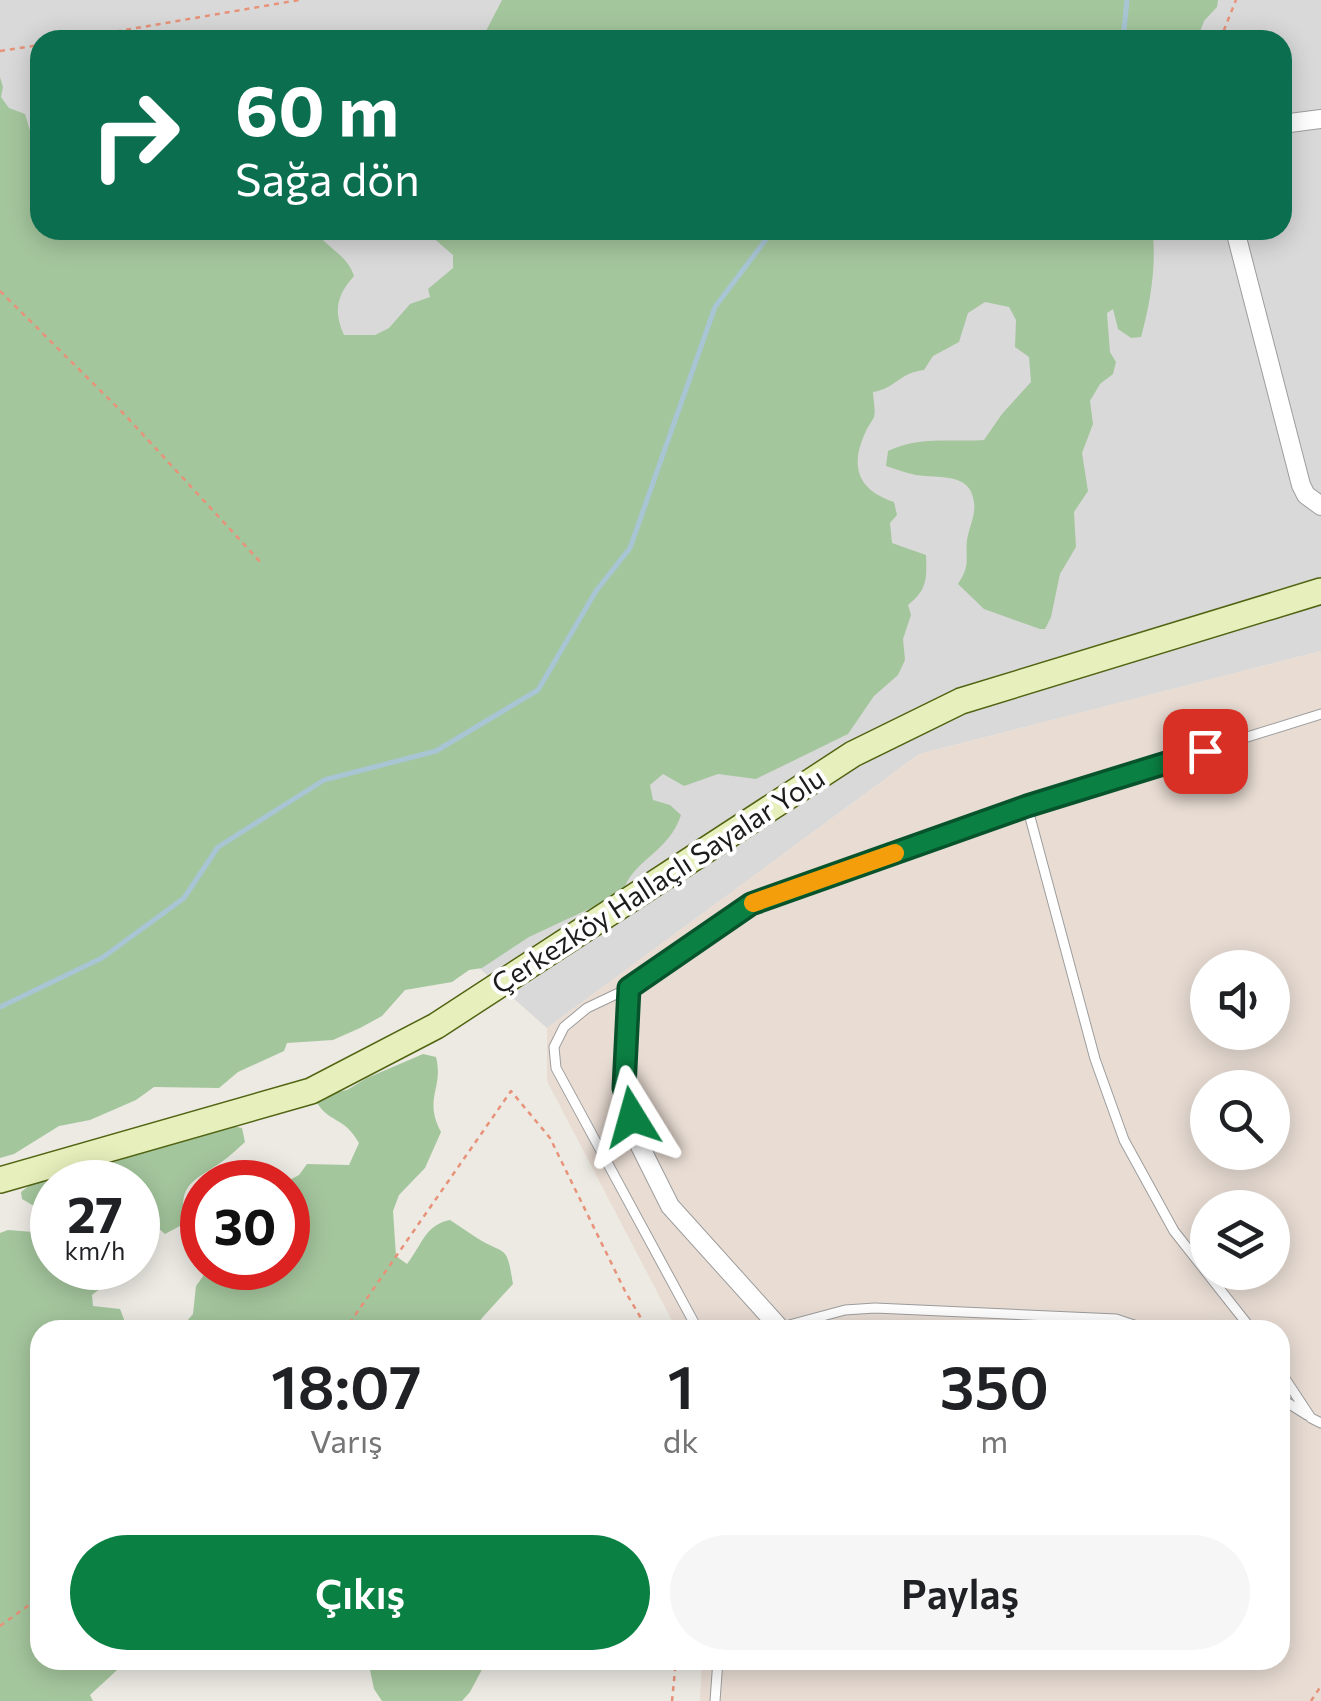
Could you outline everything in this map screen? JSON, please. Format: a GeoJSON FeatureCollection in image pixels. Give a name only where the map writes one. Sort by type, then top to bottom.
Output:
{"type":"FeatureCollection","features":[{"type":"Feature","properties":{"kind":"main road","name":"Çerkezköy Hallaçlı Sayalar Yolu"},"geometry":{"type":"LineString","coordinates":[[0,1180],[311,1091],[436,1026],[852,754],[961,701],[1321,591]]}},
{"type":"Feature","properties":{"kind":"street"},"geometry":{"type":"LineString","coordinates":[[1292,123],[1321,120]]}},
{"type":"Feature","properties":{"kind":"street"},"geometry":{"type":"LineString","coordinates":[[1238,240],[1301,485],[1306,495],[1321,506]]}},
{"type":"Feature","properties":{"kind":"street"},"geometry":{"type":"LineString","coordinates":[[629,988],[624,1088],[640,1146],[670,1206],[771,1320]]}},
{"type":"Feature","properties":{"kind":"lane"},"geometry":{"type":"LineString","coordinates":[[693,1320],[556,1068],[554,1048],[564,1027],[586,1008],[629,988],[751,904],[1027,806],[1321,714]]}},
{"type":"Feature","properties":{"kind":"lane"},"geometry":{"type":"LineString","coordinates":[[1027,806],[1094,1059],[1124,1140],[1174,1231],[1244,1320]]}},
{"type":"Feature","properties":{"kind":"lane"},"geometry":{"type":"LineString","coordinates":[[808,1320],[845,1310],[875,1308],[1119,1320]]}},
{"type":"Feature","properties":{"kind":"lane"},"geometry":{"type":"LineString","coordinates":[[1290,1385],[1316,1421]]}},
{"type":"Feature","properties":{"kind":"lane"},"geometry":{"type":"LineString","coordinates":[[1290,1404],[1316,1421]]}},
{"type":"Feature","properties":{"kind":"lane"},"geometry":{"type":"LineString","coordinates":[[715,1701],[717,1670]]}},
{"type":"Feature","properties":{"kind":"path"},"geometry":{"type":"LineString","coordinates":[[124,30],[299,0]]}},
{"type":"Feature","properties":{"kind":"path"},"geometry":{"type":"LineString","coordinates":[[1224,30],[1236,0]]}},
{"type":"Feature","properties":{"kind":"path"},"geometry":{"type":"LineString","coordinates":[[0,52],[30,46]]}},
{"type":"Feature","properties":{"kind":"path"},"geometry":{"type":"LineString","coordinates":[[0,292],[125,415],[263,565]]}},
{"type":"Feature","properties":{"kind":"path"},"geometry":{"type":"LineString","coordinates":[[352,1320],[511,1091],[550,1138],[642,1320]]}},
{"type":"Feature","properties":{"kind":"path"},"geometry":{"type":"LineString","coordinates":[[0,1626],[30,1604]]}},
{"type":"Feature","properties":{"kind":"path"},"geometry":{"type":"LineString","coordinates":[[672,1701],[675,1670]]}},
{"type":"Feature","properties":{"kind":"path"},"geometry":{"type":"LineString","coordinates":[[1311,1701],[1321,1686]]}},
{"type":"Feature","properties":{"kind":"shaded area"},"geometry":{"type":"Polygon","coordinates":[[[0,0],[1321,0],[1321,651],[919,754],[547,1028],[0,545],[0,0]]]}},
{"type":"Feature","properties":{"kind":"shaded area"},"geometry":{"type":"Polygon","coordinates":[[[1321,651],[1321,1701],[700,1701],[702,1670],[1290,1670],[1290,1320],[672,1320],[547,1081],[547,1028],[919,754],[1321,651]]]}},
{"type":"Feature","properties":{"kind":"green space"},"geometry":{"type":"Polygon","coordinates":[[[502,0],[1218,0],[1201,30],[487,30],[502,0]]]}},
{"type":"Feature","properties":{"kind":"green space"},"geometry":{"type":"Polygon","coordinates":[[[0,77],[1,97],[9,108],[25,114],[30,130],[30,240],[323,240],[347,262],[354,276],[338,304],[344,335],[375,335],[389,328],[410,304],[430,297],[428,289],[453,268],[453,255],[436,240],[1153,240],[1152,287],[1141,337],[1131,338],[1118,329],[1113,309],[1107,313],[1110,352],[1116,362],[1113,374],[1100,384],[1090,401],[1093,424],[1082,453],[1088,491],[1074,512],[1076,547],[1060,574],[1045,629],[984,609],[958,584],[966,567],[974,512],[966,485],[952,478],[916,475],[886,466],[888,451],[899,446],[923,441],[984,440],[1031,382],[1029,357],[1015,347],[1016,320],[1009,307],[985,302],[968,313],[959,342],[933,356],[924,370],[873,392],[874,417],[858,456],[860,476],[872,491],[894,502],[897,515],[890,523],[892,543],[926,555],[926,571],[922,589],[908,605],[911,615],[903,639],[905,660],[898,675],[874,696],[848,734],[756,779],[718,774],[684,786],[663,774],[650,785],[653,800],[670,805],[681,815],[668,839],[633,873],[623,893],[529,937],[482,968],[469,970],[452,982],[405,990],[382,1016],[333,1040],[287,1043],[284,1051],[238,1072],[219,1088],[154,1087],[136,1100],[90,1120],[59,1126],[14,1154],[0,1158],[0,77]]]}},
{"type":"Feature","properties":{"kind":"green space"},"geometry":{"type":"Polygon","coordinates":[[[423,1054],[436,1057],[434,1110],[441,1132],[425,1168],[399,1195],[393,1211],[396,1256],[407,1264],[429,1231],[450,1220],[504,1253],[513,1284],[481,1320],[188,1320],[193,1314],[196,1290],[310,1290],[310,1164],[349,1165],[359,1143],[316,1101],[323,1095],[347,1090],[423,1054]]]}},
{"type":"Feature","properties":{"kind":"green space"},"geometry":{"type":"Polygon","coordinates":[[[228,1125],[242,1128],[245,1142],[224,1160],[180,1160],[180,1226],[165,1234],[160,1230],[160,1160],[120,1160],[228,1125]]]}},
{"type":"Feature","properties":{"kind":"green space"},"geometry":{"type":"Polygon","coordinates":[[[30,1185],[30,1204],[22,1199],[21,1192],[30,1185]]]}},
{"type":"Feature","properties":{"kind":"green space"},"geometry":{"type":"Polygon","coordinates":[[[30,1232],[30,1290],[98,1290],[92,1295],[93,1306],[120,1309],[124,1320],[30,1320],[30,1670],[117,1670],[90,1695],[93,1701],[0,1701],[0,1233],[30,1232]]]}},
{"type":"Feature","properties":{"kind":"green space"},"geometry":{"type":"Polygon","coordinates":[[[370,1670],[482,1670],[462,1701],[382,1701],[374,1689],[370,1670]]]}},
{"type":"Feature","properties":{"kind":"waterway"},"geometry":{"type":"LineString","coordinates":[[1124,30],[1127,0]]}},
{"type":"Feature","properties":{"kind":"waterway"},"geometry":{"type":"LineString","coordinates":[[0,1007],[102,958],[184,898],[218,847],[324,780],[436,751],[538,690],[596,591],[630,548],[715,307],[765,240]]}},
{"type":"Feature","properties":{"kind":"slow traffic"},"geometry":{"type":"LineString","coordinates":[[753,903],[895,853]]}},
{"type":"Feature","properties":{"kind":"route"},"geometry":{"type":"LineString","coordinates":[[632,1117],[624,1088],[629,988],[751,904],[1027,806],[1205,751]]}}]}
